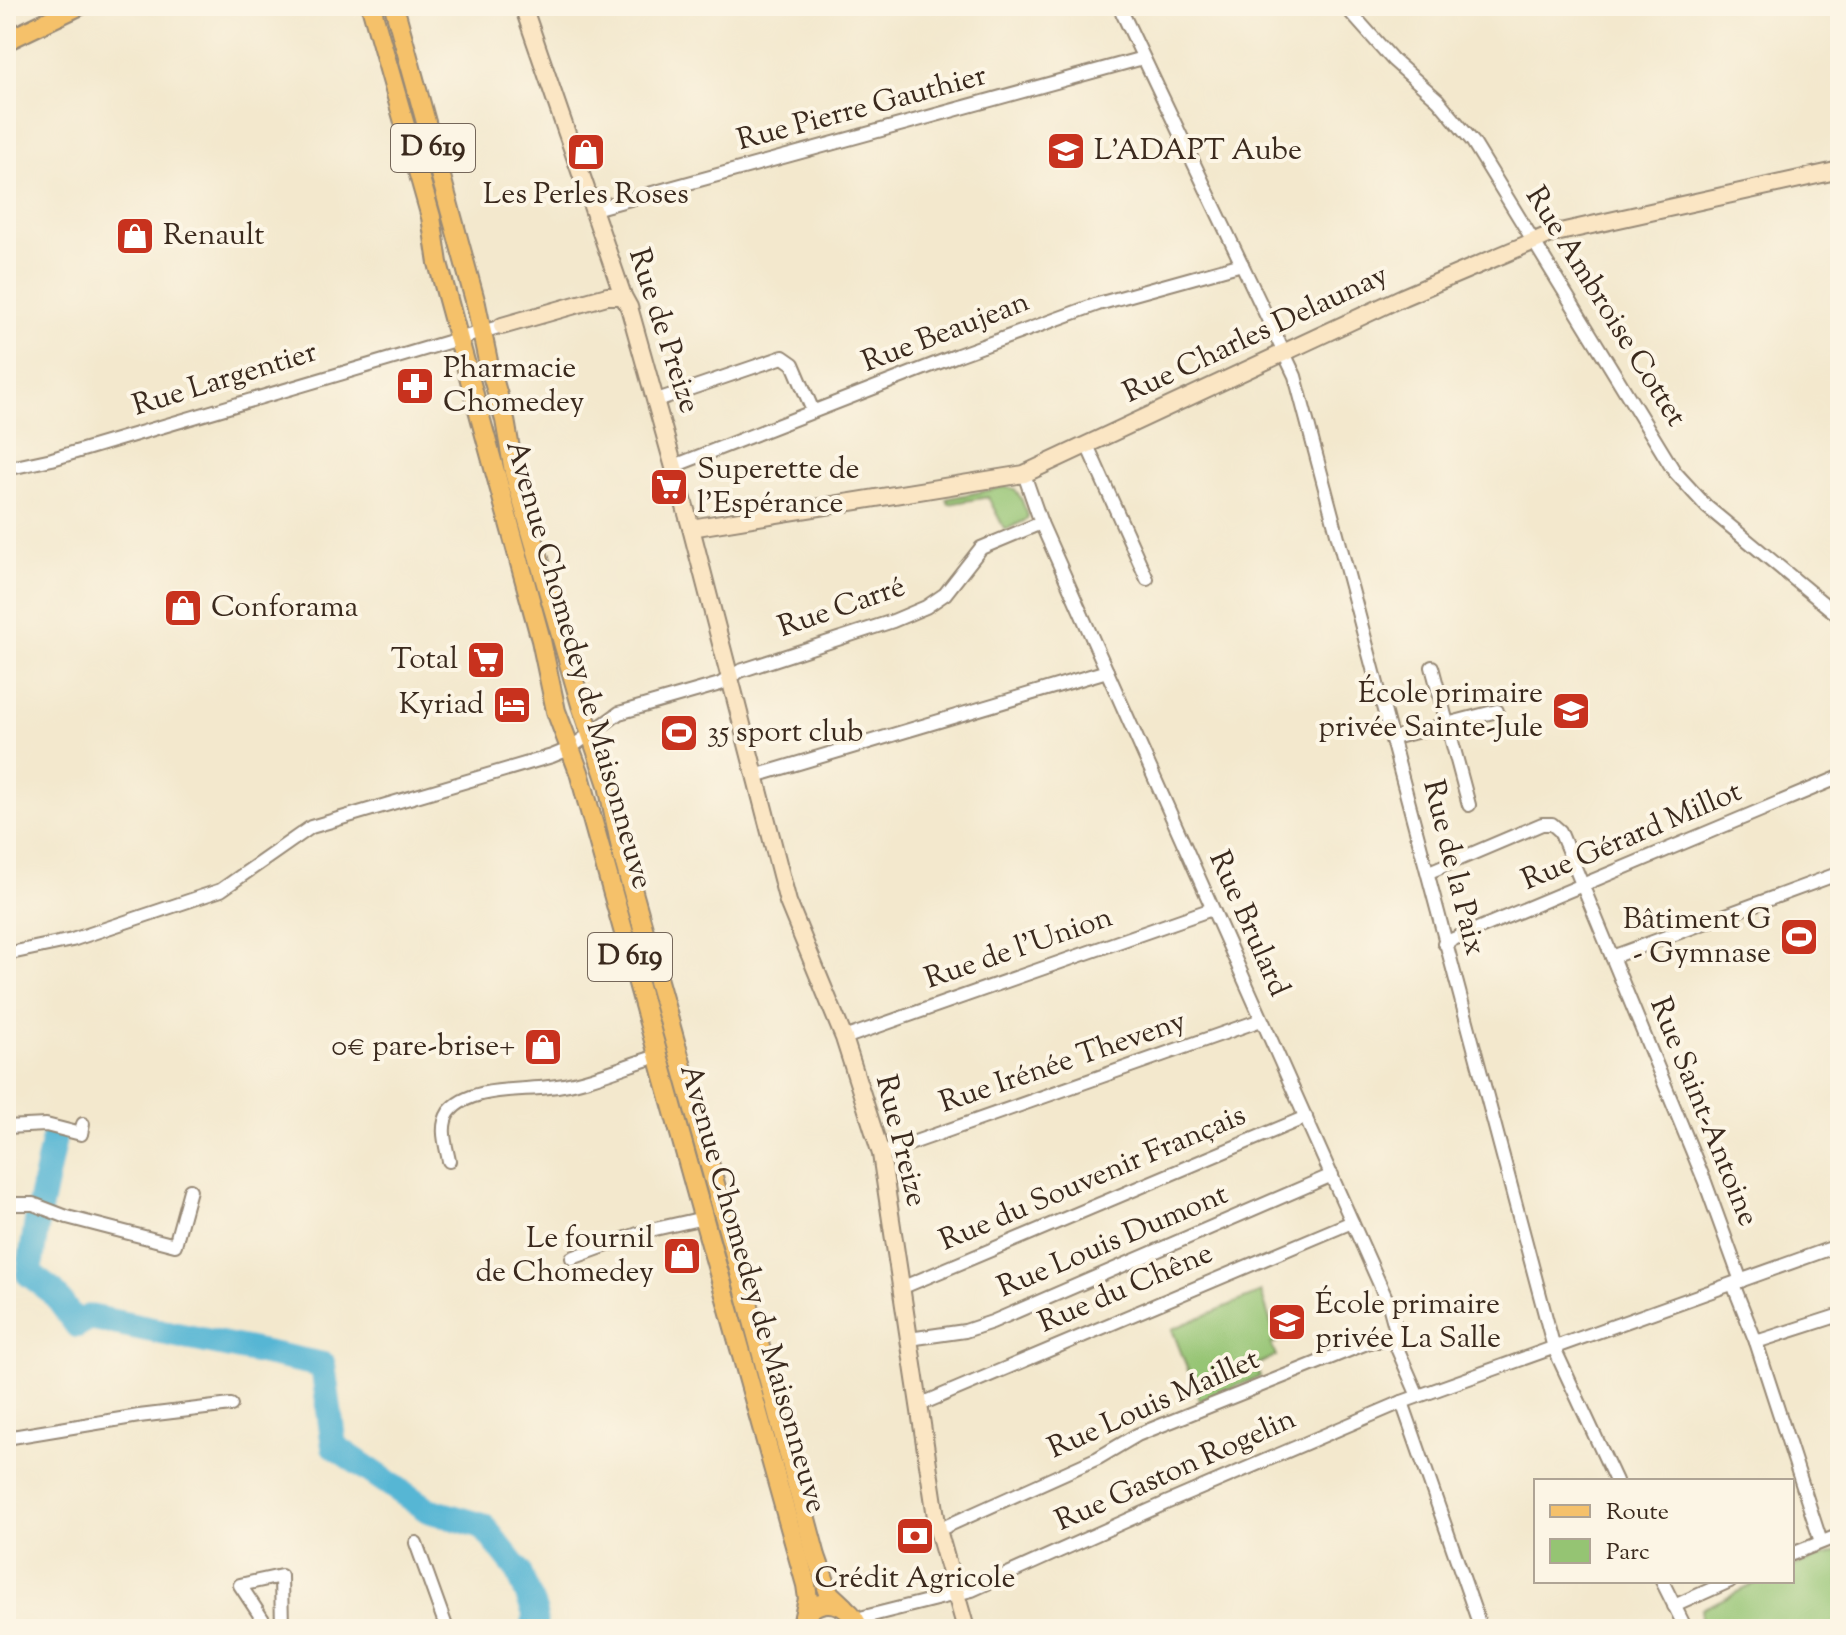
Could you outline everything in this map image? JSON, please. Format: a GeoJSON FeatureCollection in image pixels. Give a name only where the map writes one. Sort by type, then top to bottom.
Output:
{"type":"FeatureCollection","features":[{"type":"Feature","properties":{"kind":"main road"},"geometry":{"type":"LineString","coordinates":[[6,41],[79,6]]}},
{"type":"Feature","properties":{"kind":"main road","name":"Avenue Chomedey de Maisonneuve"},"geometry":{"type":"LineString","coordinates":[[371,6],[431,217],[438,263],[541,640],[556,711],[579,772],[806,1585],[808,1599],[802,1623]]}},
{"type":"Feature","properties":{"kind":"main road","name":"D 619"},"geometry":{"type":"LineString","coordinates":[[394,6],[483,331],[514,472],[608,785],[622,853],[816,1556],[829,1593],[853,1618]]}},
{"type":"Feature","properties":{"kind":"main road"},"geometry":{"type":"LineString","coordinates":[[802,1623],[818,1605],[836,1603],[853,1618]]}},
{"type":"Feature","properties":{"kind":"street","name":"Rue de Preize"},"geometry":{"type":"LineString","coordinates":[[523,6],[629,307],[657,400],[729,678]]}},
{"type":"Feature","properties":{"kind":"street","name":"Rue de la Paix"},"geometry":{"type":"LineString","coordinates":[[1119,6],[1295,376],[1554,1348],[1615,1479]]}},
{"type":"Feature","properties":{"kind":"street","name":"Rue Ambroise Cottet"},"geometry":{"type":"LineString","coordinates":[[1345,6],[1393,60],[1463,127],[1674,471],[1707,507],[1840,617]]}},
{"type":"Feature","properties":{"kind":"street","name":"Rue Pierre Gauthier"},"geometry":{"type":"LineString","coordinates":[[594,209],[1143,58]]}},
{"type":"Feature","properties":{"kind":"street","name":"Rue Charles Delaunay"},"geometry":{"type":"LineString","coordinates":[[691,528],[1024,474],[1283,352],[1551,234],[1840,170]]}},
{"type":"Feature","properties":{"kind":"street","name":"Rue Beaujean"},"geometry":{"type":"LineString","coordinates":[[674,466],[1098,304],[1242,264]]}},
{"type":"Feature","properties":{"kind":"street"},"geometry":{"type":"LineString","coordinates":[[502,326],[607,296],[623,296]]}},
{"type":"Feature","properties":{"kind":"street","name":"Rue Largentier"},"geometry":{"type":"LineString","coordinates":[[6,469],[52,459],[502,326]]}},
{"type":"Feature","properties":{"kind":"street"},"geometry":{"type":"LineString","coordinates":[[657,400],[783,357],[793,364],[813,411]]}},
{"type":"Feature","properties":{"kind":"street"},"geometry":{"type":"LineString","coordinates":[[1087,445],[1147,579]]}},
{"type":"Feature","properties":{"kind":"street","name":"Rue Brulard"},"geometry":{"type":"LineString","coordinates":[[1024,474],[1041,523],[1389,1305],[1395,1327],[1394,1341],[1418,1396]]}},
{"type":"Feature","properties":{"kind":"street","name":"Rue Carré"},"geometry":{"type":"LineString","coordinates":[[569,749],[619,713],[720,684],[740,671],[913,614],[945,594],[981,548],[1041,523]]}},
{"type":"Feature","properties":{"kind":"street"},"geometry":{"type":"LineString","coordinates":[[1432,667],[1469,805]]}},
{"type":"Feature","properties":{"kind":"street"},"geometry":{"type":"LineString","coordinates":[[755,776],[1107,671]]}},
{"type":"Feature","properties":{"kind":"street","name":"Rue Preize"},"geometry":{"type":"LineString","coordinates":[[729,678],[788,902],[844,1038],[881,1154],[938,1530],[966,1629]]}},
{"type":"Feature","properties":{"kind":"street"},"geometry":{"type":"LineString","coordinates":[[1393,738],[1497,711]]}},
{"type":"Feature","properties":{"kind":"street"},"geometry":{"type":"LineString","coordinates":[[6,954],[72,940],[221,890],[311,827],[569,749]]}},
{"type":"Feature","properties":{"kind":"street","name":"Rue Gérard Millot"},"geometry":{"type":"LineString","coordinates":[[1444,943],[1840,777]]}},
{"type":"Feature","properties":{"kind":"street","name":"Rue Saint-Antoine"},"geometry":{"type":"LineString","coordinates":[[1429,872],[1542,824],[1552,824],[1560,831],[1705,1182],[1821,1542]]}},
{"type":"Feature","properties":{"kind":"street"},"geometry":{"type":"LineString","coordinates":[[1612,957],[1840,873]]}},
{"type":"Feature","properties":{"kind":"street","name":"Rue de l'Union"},"geometry":{"type":"LineString","coordinates":[[844,1038],[1212,909]]}},
{"type":"Feature","properties":{"kind":"street","name":"Rue Irénée Theveny"},"geometry":{"type":"LineString","coordinates":[[881,1154],[1261,1020]]}},
{"type":"Feature","properties":{"kind":"street"},"geometry":{"type":"LineString","coordinates":[[449,1161],[443,1128],[447,1114],[470,1097],[506,1090],[549,1087],[658,1056]]}},
{"type":"Feature","properties":{"kind":"street","name":"Rue du Souvenir Français"},"geometry":{"type":"LineString","coordinates":[[901,1288],[1306,1117]]}},
{"type":"Feature","properties":{"kind":"street"},"geometry":{"type":"LineString","coordinates":[[6,1127],[46,1125],[81,1134],[83,1124]]}},
{"type":"Feature","properties":{"kind":"street","name":"Rue Louis Dumont"},"geometry":{"type":"LineString","coordinates":[[909,1339],[965,1331],[992,1322],[1332,1175]]}},
{"type":"Feature","properties":{"kind":"street"},"geometry":{"type":"LineString","coordinates":[[6,1204],[39,1206],[67,1217],[175,1245],[190,1190]]}},
{"type":"Feature","properties":{"kind":"street"},"geometry":{"type":"LineString","coordinates":[[572,1258],[646,1231],[704,1218]]}},
{"type":"Feature","properties":{"kind":"street","name":"Rue du Chêne"},"geometry":{"type":"LineString","coordinates":[[919,1405],[1352,1222]]}},
{"type":"Feature","properties":{"kind":"street","name":"Rue Gaston Rogelin"},"geometry":{"type":"LineString","coordinates":[[853,1618],[955,1595],[1402,1402],[1840,1245]]}},
{"type":"Feature","properties":{"kind":"street"},"geometry":{"type":"LineString","coordinates":[[1756,1342],[1840,1315]]}},
{"type":"Feature","properties":{"kind":"street","name":"Rue Louis Maillet"},"geometry":{"type":"LineString","coordinates":[[938,1530],[1098,1458],[1137,1435],[1372,1341],[1394,1341]]}},
{"type":"Feature","properties":{"kind":"street"},"geometry":{"type":"LineString","coordinates":[[1402,1402],[1481,1629]]}},
{"type":"Feature","properties":{"kind":"street"},"geometry":{"type":"LineString","coordinates":[[6,1438],[139,1416],[231,1405]]}},
{"type":"Feature","properties":{"kind":"street"},"geometry":{"type":"LineString","coordinates":[[1794,1553],[1840,1535]]}},
{"type":"Feature","properties":{"kind":"street"},"geometry":{"type":"LineString","coordinates":[[416,1543],[447,1629]]}},
{"type":"Feature","properties":{"kind":"street"},"geometry":{"type":"LineString","coordinates":[[269,1629],[240,1585],[281,1576],[282,1629]]}},
{"type":"Feature","properties":{"kind":"street"},"geometry":{"type":"LineString","coordinates":[[1663,1583],[1686,1629]]}},
{"type":"Feature","properties":{"kind":"street"},"geometry":{"type":"LineString","coordinates":[[1674,1606],[1726,1583]]}},
{"type":"Feature","properties":{"kind":"green space"},"geometry":{"type":"Polygon","coordinates":[[[1004,487],[1014,489],[1028,516],[1005,530],[988,497],[949,504],[946,499],[1004,487]]]}},
{"type":"Feature","properties":{"kind":"green space"},"geometry":{"type":"Polygon","coordinates":[[[1261,1292],[1277,1342],[1271,1344],[1276,1356],[1256,1365],[1260,1377],[1200,1401],[1172,1329],[1261,1292]]]}},
{"type":"Feature","properties":{"kind":"green space"},"geometry":{"type":"Polygon","coordinates":[[[1840,1550],[1840,1629],[1703,1629],[1700,1622],[1702,1609],[1756,1583],[1794,1583],[1794,1566],[1840,1550]]]}},
{"type":"Feature","properties":{"kind":"waterway"},"geometry":{"type":"LineString","coordinates":[[54,1138],[29,1274],[53,1292],[77,1325],[89,1317],[323,1365],[334,1446],[428,1510],[483,1526],[518,1570],[535,1613],[534,1629]]}},
{"type":"Feature","properties":{"kind":"place","name":"L'ADAPT Aube"},"geometry":{"type":"Point","coordinates":[1066,151]}},
{"type":"Feature","properties":{"kind":"place","name":"Les Perles Roses"},"geometry":{"type":"Point","coordinates":[586,152]}},
{"type":"Feature","properties":{"kind":"place","name":"Renault"},"geometry":{"type":"Point","coordinates":[135,236]}},
{"type":"Feature","properties":{"kind":"place","name":"Pharmacie Chomedey"},"geometry":{"type":"Point","coordinates":[415,386]}},
{"type":"Feature","properties":{"kind":"place","name":"Superette de l'Espérance"},"geometry":{"type":"Point","coordinates":[669,487]}},
{"type":"Feature","properties":{"kind":"place","name":"Conforama"},"geometry":{"type":"Point","coordinates":[183,608]}},
{"type":"Feature","properties":{"kind":"place","name":"Total"},"geometry":{"type":"Point","coordinates":[486,660]}},
{"type":"Feature","properties":{"kind":"place","name":"Kyriad"},"geometry":{"type":"Point","coordinates":[512,705]}},
{"type":"Feature","properties":{"kind":"place","name":"École primaire privée Sainte-Jule"},"geometry":{"type":"Point","coordinates":[1571,711]}},
{"type":"Feature","properties":{"kind":"place","name":"35 sport club"},"geometry":{"type":"Point","coordinates":[679,733]}},
{"type":"Feature","properties":{"kind":"place","name":"Bâtiment G - Gymnase"},"geometry":{"type":"Point","coordinates":[1799,937]}},
{"type":"Feature","properties":{"kind":"place","name":"0€ pare-brise+"},"geometry":{"type":"Point","coordinates":[543,1047]}},
{"type":"Feature","properties":{"kind":"place","name":"Le fournil de Chomedey"},"geometry":{"type":"Point","coordinates":[682,1256]}},
{"type":"Feature","properties":{"kind":"place","name":"École primaire privée La Salle"},"geometry":{"type":"Point","coordinates":[1287,1322]}},
{"type":"Feature","properties":{"kind":"place","name":"Crédit Agricole"},"geometry":{"type":"Point","coordinates":[915,1536]}}]}
